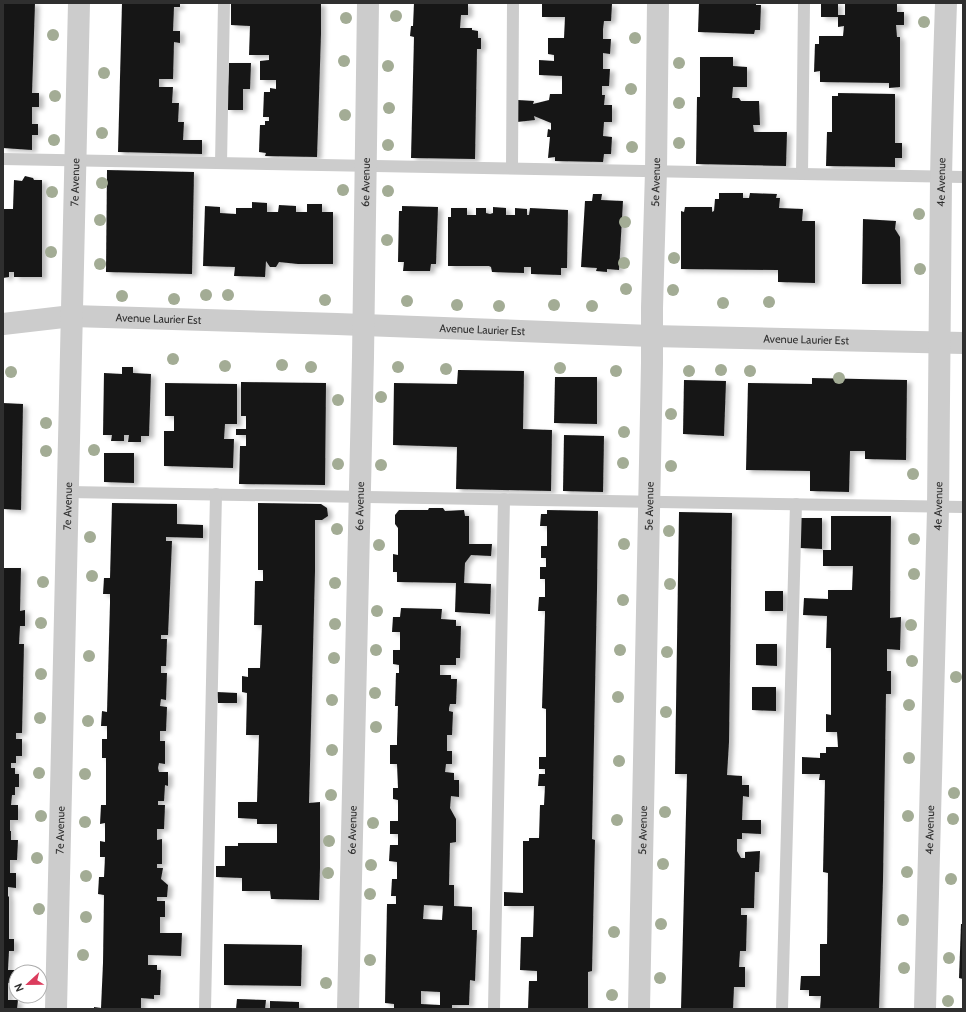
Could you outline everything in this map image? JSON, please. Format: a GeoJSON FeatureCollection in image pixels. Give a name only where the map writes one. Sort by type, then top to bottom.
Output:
{"type":"FeatureCollection","features":[{"type":"Feature","properties":{"kind":"street","name":"7e Avenue"},"geometry":{"type":"LineString","coordinates":[[56,1009],[79,3]]}},
{"type":"Feature","properties":{"kind":"street","name":"6e Avenue"},"geometry":{"type":"LineString","coordinates":[[348,1009],[363,325],[368,3]]}},
{"type":"Feature","properties":{"kind":"street","name":"5e Avenue"},"geometry":{"type":"LineString","coordinates":[[639,1009],[658,3]]}},
{"type":"Feature","properties":{"kind":"street","name":"4e Avenue"},"geometry":{"type":"LineString","coordinates":[[925,1009],[938,507],[941,176],[946,3]]}},
{"type":"Feature","properties":{"kind":"street","name":"Avenue Laurier Est"},"geometry":{"type":"LineString","coordinates":[[3,324],[72,316],[652,336],[963,343]]}},
{"type":"Feature","properties":{"kind":"lane"},"geometry":{"type":"LineString","coordinates":[[221,163],[224,3]]}},
{"type":"Feature","properties":{"kind":"lane"},"geometry":{"type":"LineString","coordinates":[[512,168],[513,3]]}},
{"type":"Feature","properties":{"kind":"lane"},"geometry":{"type":"LineString","coordinates":[[802,174],[804,3]]}},
{"type":"Feature","properties":{"kind":"lane"},"geometry":{"type":"LineString","coordinates":[[3,159],[963,176]]}},
{"type":"Feature","properties":{"kind":"lane"},"geometry":{"type":"LineString","coordinates":[[68,492],[963,507]]}},
{"type":"Feature","properties":{"kind":"lane"},"geometry":{"type":"LineString","coordinates":[[205,1009],[216,494]]}},
{"type":"Feature","properties":{"kind":"lane"},"geometry":{"type":"LineString","coordinates":[[494,1009],[504,499]]}},
{"type":"Feature","properties":{"kind":"lane"},"geometry":{"type":"LineString","coordinates":[[782,1009],[796,504]]}},
{"type":"Feature","properties":{"kind":"building"},"geometry":{"type":"Polygon","coordinates":[[[3,3],[35,3],[32,93],[39,93],[39,107],[32,107],[32,124],[38,124],[38,135],[32,135],[32,150],[3,148],[3,3]]]}},
{"type":"Feature","properties":{"kind":"building"},"geometry":{"type":"Polygon","coordinates":[[[122,3],[180,3],[180,7],[174,7],[173,31],[180,31],[180,43],[174,42],[173,79],[159,79],[159,87],[173,87],[172,103],[179,103],[178,122],[184,122],[183,140],[202,140],[202,154],[118,152],[122,3]]]}},
{"type":"Feature","properties":{"kind":"building"},"geometry":{"type":"Polygon","coordinates":[[[231,3],[321,3],[317,157],[265,156],[266,153],[259,152],[260,125],[265,125],[265,121],[269,121],[269,117],[263,117],[264,92],[270,92],[270,88],[276,89],[276,80],[260,80],[260,61],[269,60],[269,55],[249,55],[250,26],[231,25],[231,3]]]}},
{"type":"Feature","properties":{"kind":"building"},"geometry":{"type":"Polygon","coordinates":[[[414,3],[468,3],[468,15],[461,15],[460,28],[472,28],[472,30],[478,31],[478,38],[481,38],[481,49],[477,49],[475,159],[411,158],[414,37],[410,36],[411,26],[413,26],[414,3]]]}},
{"type":"Feature","properties":{"kind":"building"},"geometry":{"type":"Polygon","coordinates":[[[542,3],[612,4],[611,21],[604,21],[603,29],[603,39],[611,39],[610,54],[603,53],[603,69],[610,69],[609,86],[602,86],[602,95],[605,95],[604,105],[612,105],[612,122],[604,122],[603,136],[612,137],[611,154],[604,154],[603,162],[555,161],[555,157],[548,158],[550,137],[547,137],[548,129],[551,130],[551,123],[534,116],[535,120],[517,122],[518,100],[534,101],[533,104],[549,100],[550,94],[562,94],[562,76],[539,75],[539,60],[554,61],[554,55],[548,54],[548,38],[564,38],[565,17],[542,17],[542,3]]]}},
{"type":"Feature","properties":{"kind":"building"},"geometry":{"type":"Polygon","coordinates":[[[699,3],[756,3],[756,5],[761,5],[760,30],[755,30],[754,34],[698,32],[699,3]]]}},
{"type":"Feature","properties":{"kind":"building"},"geometry":{"type":"Polygon","coordinates":[[[821,3],[838,3],[838,15],[845,15],[845,3],[897,3],[897,12],[904,12],[904,25],[896,25],[897,37],[900,37],[900,87],[889,88],[889,83],[820,82],[820,71],[814,72],[815,44],[819,44],[819,36],[843,36],[844,26],[838,27],[838,17],[821,17],[821,3]]]}},
{"type":"Feature","properties":{"kind":"building"},"geometry":{"type":"Polygon","coordinates":[[[700,57],[733,57],[733,66],[747,67],[747,87],[733,87],[732,98],[739,98],[741,101],[759,101],[760,125],[753,125],[754,132],[787,132],[786,166],[696,164],[697,97],[700,97],[700,57]]]}},
{"type":"Feature","properties":{"kind":"building"},"geometry":{"type":"Polygon","coordinates":[[[229,63],[251,63],[250,89],[243,89],[243,110],[227,110],[229,63]]]}},
{"type":"Feature","properties":{"kind":"building"},"geometry":{"type":"Polygon","coordinates":[[[838,93],[895,94],[895,143],[902,143],[902,158],[895,158],[895,167],[826,166],[827,132],[832,132],[832,96],[838,96],[838,93]]]}},
{"type":"Feature","properties":{"kind":"building"},"geometry":{"type":"Polygon","coordinates":[[[107,170],[194,172],[192,274],[106,272],[107,170]]]}},
{"type":"Feature","properties":{"kind":"building"},"geometry":{"type":"Polygon","coordinates":[[[25,176],[33,178],[34,180],[42,180],[42,277],[14,277],[14,272],[9,272],[9,277],[3,278],[3,209],[13,209],[14,180],[22,181],[25,176]]]}},
{"type":"Feature","properties":{"kind":"building"},"geometry":{"type":"Polygon","coordinates":[[[719,193],[743,193],[743,198],[749,198],[750,193],[777,194],[776,198],[780,198],[779,208],[803,209],[802,221],[815,221],[815,283],[778,282],[778,270],[681,269],[681,211],[684,212],[685,207],[712,207],[712,212],[714,211],[715,199],[719,199],[719,193]]]}},
{"type":"Feature","properties":{"kind":"building"},"geometry":{"type":"Polygon","coordinates":[[[593,194],[602,194],[601,200],[623,201],[619,270],[607,269],[607,272],[596,271],[597,268],[581,267],[585,201],[592,201],[593,194]]]}},
{"type":"Feature","properties":{"kind":"building"},"geometry":{"type":"Polygon","coordinates":[[[252,202],[267,203],[267,212],[278,212],[279,205],[296,206],[296,212],[307,212],[307,204],[322,204],[322,212],[333,212],[333,264],[298,264],[279,262],[276,267],[270,267],[266,261],[265,277],[234,276],[235,267],[203,266],[205,206],[220,207],[220,213],[236,214],[236,208],[252,208],[252,202]]]}},
{"type":"Feature","properties":{"kind":"building"},"geometry":{"type":"Polygon","coordinates":[[[402,206],[438,207],[436,264],[431,264],[430,271],[403,271],[404,262],[398,262],[399,211],[402,211],[402,206]]]}},
{"type":"Feature","properties":{"kind":"building"},"geometry":{"type":"Polygon","coordinates":[[[493,207],[506,208],[506,215],[515,215],[515,208],[527,209],[527,215],[529,215],[530,208],[568,210],[567,268],[561,268],[561,275],[531,274],[531,267],[524,267],[524,273],[492,272],[491,267],[489,266],[448,266],[448,217],[451,217],[451,208],[467,208],[467,215],[476,215],[476,208],[486,208],[486,213],[490,214],[493,213],[493,207]]]}},
{"type":"Feature","properties":{"kind":"building"},"geometry":{"type":"Polygon","coordinates":[[[863,219],[896,221],[895,229],[900,237],[901,284],[862,284],[863,219]]]}},
{"type":"Feature","properties":{"kind":"building"},"geometry":{"type":"Polygon","coordinates":[[[122,367],[133,367],[133,373],[151,374],[149,436],[141,436],[141,442],[128,442],[129,435],[124,435],[124,441],[111,441],[112,435],[103,435],[104,373],[122,374],[122,367]]]}},
{"type":"Feature","properties":{"kind":"building"},"geometry":{"type":"Polygon","coordinates":[[[458,370],[524,371],[523,429],[552,430],[551,491],[456,489],[457,447],[393,445],[394,383],[457,384],[458,370]]]}},
{"type":"Feature","properties":{"kind":"building"},"geometry":{"type":"Polygon","coordinates":[[[555,377],[597,377],[597,424],[554,423],[555,377]]]}},
{"type":"Feature","properties":{"kind":"building"},"geometry":{"type":"Polygon","coordinates":[[[812,378],[907,380],[906,460],[865,459],[865,451],[850,451],[849,492],[810,491],[810,471],[746,470],[748,383],[812,384],[812,378]]]}},
{"type":"Feature","properties":{"kind":"building"},"geometry":{"type":"Polygon","coordinates":[[[684,380],[726,381],[724,436],[683,434],[684,380]]]}},
{"type":"Feature","properties":{"kind":"building"},"geometry":{"type":"Polygon","coordinates":[[[241,382],[326,383],[325,485],[239,484],[240,446],[246,446],[246,435],[236,435],[236,429],[246,429],[246,416],[241,416],[241,382]]]}},
{"type":"Feature","properties":{"kind":"building"},"geometry":{"type":"Polygon","coordinates":[[[165,383],[237,384],[237,424],[225,424],[224,439],[234,439],[233,468],[164,466],[164,431],[174,431],[174,416],[165,416],[165,383]]]}},
{"type":"Feature","properties":{"kind":"building"},"geometry":{"type":"Polygon","coordinates":[[[3,403],[23,404],[21,510],[3,509],[3,403]]]}},
{"type":"Feature","properties":{"kind":"building"},"geometry":{"type":"Polygon","coordinates":[[[564,435],[604,436],[603,492],[563,491],[564,435]]]}},
{"type":"Feature","properties":{"kind":"building"},"geometry":{"type":"Polygon","coordinates":[[[104,453],[134,453],[134,483],[104,482],[104,453]]]}},
{"type":"Feature","properties":{"kind":"building"},"geometry":{"type":"Polygon","coordinates":[[[112,503],[177,504],[177,524],[203,525],[203,538],[166,537],[166,541],[172,541],[168,635],[161,635],[161,639],[167,639],[166,666],[161,666],[161,673],[167,673],[166,700],[161,699],[160,706],[167,707],[166,731],[160,731],[160,741],[165,741],[165,764],[159,763],[158,768],[159,772],[168,772],[168,786],[165,785],[164,801],[158,801],[158,805],[165,805],[164,829],[157,829],[157,840],[162,839],[162,864],[157,864],[157,868],[163,868],[161,879],[168,885],[167,897],[157,897],[157,901],[165,901],[165,917],[160,917],[160,933],[182,933],[181,956],[148,955],[148,965],[157,965],[157,970],[161,970],[160,995],[154,995],[154,999],[141,998],[141,1009],[94,1009],[94,1007],[101,1008],[103,963],[104,895],[98,894],[99,877],[104,877],[105,857],[100,857],[100,841],[105,842],[105,823],[100,824],[101,805],[106,805],[106,758],[102,758],[102,739],[107,739],[107,726],[101,726],[102,711],[107,712],[110,594],[103,594],[104,578],[110,578],[112,503]]]}},
{"type":"Feature","properties":{"kind":"building"},"geometry":{"type":"Polygon","coordinates":[[[258,503],[321,504],[327,508],[328,516],[322,520],[315,520],[309,803],[320,802],[319,900],[271,899],[270,891],[242,891],[242,878],[216,877],[216,866],[225,866],[225,846],[238,846],[238,843],[277,843],[277,824],[257,824],[257,819],[238,818],[238,802],[257,802],[259,735],[246,735],[247,693],[242,692],[242,676],[248,677],[248,668],[260,668],[262,625],[254,625],[255,581],[263,581],[263,570],[258,570],[258,503]]]}},
{"type":"Feature","properties":{"kind":"building"},"geometry":{"type":"Polygon","coordinates":[[[429,508],[443,508],[445,511],[464,510],[465,516],[469,516],[469,544],[492,544],[491,556],[471,555],[465,563],[464,583],[491,584],[490,614],[455,612],[456,583],[397,582],[397,572],[393,572],[393,554],[398,555],[398,528],[395,524],[395,515],[399,510],[428,510],[429,508]]]}},
{"type":"Feature","properties":{"kind":"building"},"geometry":{"type":"Polygon","coordinates":[[[547,510],[598,511],[592,839],[595,840],[592,971],[588,972],[588,1009],[528,1009],[529,981],[537,981],[537,971],[520,970],[521,937],[533,937],[534,906],[504,906],[504,892],[523,893],[523,841],[529,841],[529,838],[539,838],[540,805],[544,805],[545,786],[538,786],[539,774],[545,774],[545,769],[539,769],[539,757],[546,757],[546,709],[542,708],[545,611],[538,611],[539,597],[545,597],[545,579],[540,579],[540,567],[546,567],[546,558],[541,558],[541,546],[547,546],[547,526],[540,526],[541,514],[547,514],[547,510]]]}},
{"type":"Feature","properties":{"kind":"building"},"geometry":{"type":"Polygon","coordinates":[[[679,512],[732,513],[729,742],[727,775],[742,776],[742,785],[749,785],[749,797],[743,796],[742,820],[761,820],[761,834],[742,833],[742,839],[737,839],[737,851],[741,858],[745,858],[745,852],[760,851],[759,872],[755,872],[754,908],[741,908],[741,915],[747,915],[746,951],[740,951],[739,967],[745,967],[745,987],[734,987],[733,1009],[681,1009],[687,774],[675,774],[679,512]]]}},
{"type":"Feature","properties":{"kind":"building"},"geometry":{"type":"Polygon","coordinates":[[[831,516],[891,516],[890,618],[901,617],[900,650],[887,649],[887,671],[891,671],[891,694],[886,694],[879,1009],[820,1009],[821,996],[809,996],[809,990],[800,990],[801,976],[820,976],[820,944],[827,944],[828,873],[823,872],[825,780],[819,780],[820,774],[802,774],[802,757],[820,758],[820,753],[826,753],[826,747],[838,747],[837,732],[826,732],[826,714],[831,715],[831,648],[826,648],[827,616],[803,615],[804,598],[828,599],[828,590],[852,590],[853,566],[823,566],[823,550],[831,550],[831,516]]]}},
{"type":"Feature","properties":{"kind":"building"},"geometry":{"type":"Polygon","coordinates":[[[801,518],[822,518],[822,549],[800,548],[801,518]]]}},
{"type":"Feature","properties":{"kind":"building"},"geometry":{"type":"Polygon","coordinates":[[[3,568],[21,568],[20,611],[25,610],[25,626],[20,626],[19,644],[24,644],[22,733],[16,733],[16,739],[22,739],[22,756],[16,756],[16,763],[11,763],[11,768],[15,768],[15,774],[19,774],[19,787],[15,787],[15,795],[12,795],[11,805],[18,805],[18,820],[10,820],[10,831],[11,840],[18,840],[17,860],[10,860],[10,873],[16,873],[16,888],[8,887],[9,939],[14,939],[14,951],[9,951],[8,1004],[18,1004],[17,1009],[3,1009],[3,568]]]}},
{"type":"Feature","properties":{"kind":"building"},"geometry":{"type":"Polygon","coordinates":[[[765,591],[783,591],[783,611],[765,611],[765,591]]]}},
{"type":"Feature","properties":{"kind":"building"},"geometry":{"type":"Polygon","coordinates":[[[401,608],[442,609],[441,619],[456,620],[456,626],[461,626],[460,658],[456,658],[456,665],[440,665],[440,675],[451,675],[451,679],[457,679],[456,704],[450,704],[449,708],[449,711],[453,712],[452,735],[447,735],[447,751],[452,751],[452,764],[446,764],[445,772],[454,773],[454,780],[459,780],[459,797],[451,796],[450,808],[456,819],[456,842],[450,843],[449,885],[454,885],[454,906],[472,907],[472,930],[477,930],[475,981],[470,980],[469,1005],[452,1005],[452,1009],[394,1009],[394,1004],[385,1003],[387,904],[396,904],[396,896],[391,896],[392,879],[397,879],[397,862],[389,861],[390,845],[398,845],[398,834],[390,834],[390,821],[398,821],[398,800],[393,799],[393,788],[398,788],[397,764],[390,764],[390,745],[397,745],[398,706],[395,706],[396,673],[399,673],[399,665],[393,664],[393,650],[400,650],[400,632],[392,632],[393,617],[400,617],[401,608]],[[424,905],[423,919],[442,920],[443,906],[424,905]],[[421,991],[421,1004],[440,1005],[440,992],[421,991]]]}},
{"type":"Feature","properties":{"kind":"building"},"geometry":{"type":"Polygon","coordinates":[[[756,644],[777,644],[777,666],[756,665],[756,644]]]}},
{"type":"Feature","properties":{"kind":"building"},"geometry":{"type":"Polygon","coordinates":[[[752,687],[776,687],[776,711],[752,710],[752,687]]]}},
{"type":"Feature","properties":{"kind":"building"},"geometry":{"type":"Polygon","coordinates":[[[217,692],[237,693],[237,703],[218,703],[217,692]]]}},
{"type":"Feature","properties":{"kind":"building"},"geometry":{"type":"Polygon","coordinates":[[[961,924],[963,924],[963,979],[959,978],[961,924]]]}},
{"type":"Feature","properties":{"kind":"building"},"geometry":{"type":"Polygon","coordinates":[[[224,944],[302,945],[301,986],[224,985],[224,944]]]}},
{"type":"Feature","properties":{"kind":"building"},"geometry":{"type":"Polygon","coordinates":[[[237,999],[266,1000],[265,1009],[236,1009],[237,999]]]}},
{"type":"Feature","properties":{"kind":"building"},"geometry":{"type":"Polygon","coordinates":[[[270,1001],[299,1002],[299,1009],[270,1009],[270,1001]]]}}]}
